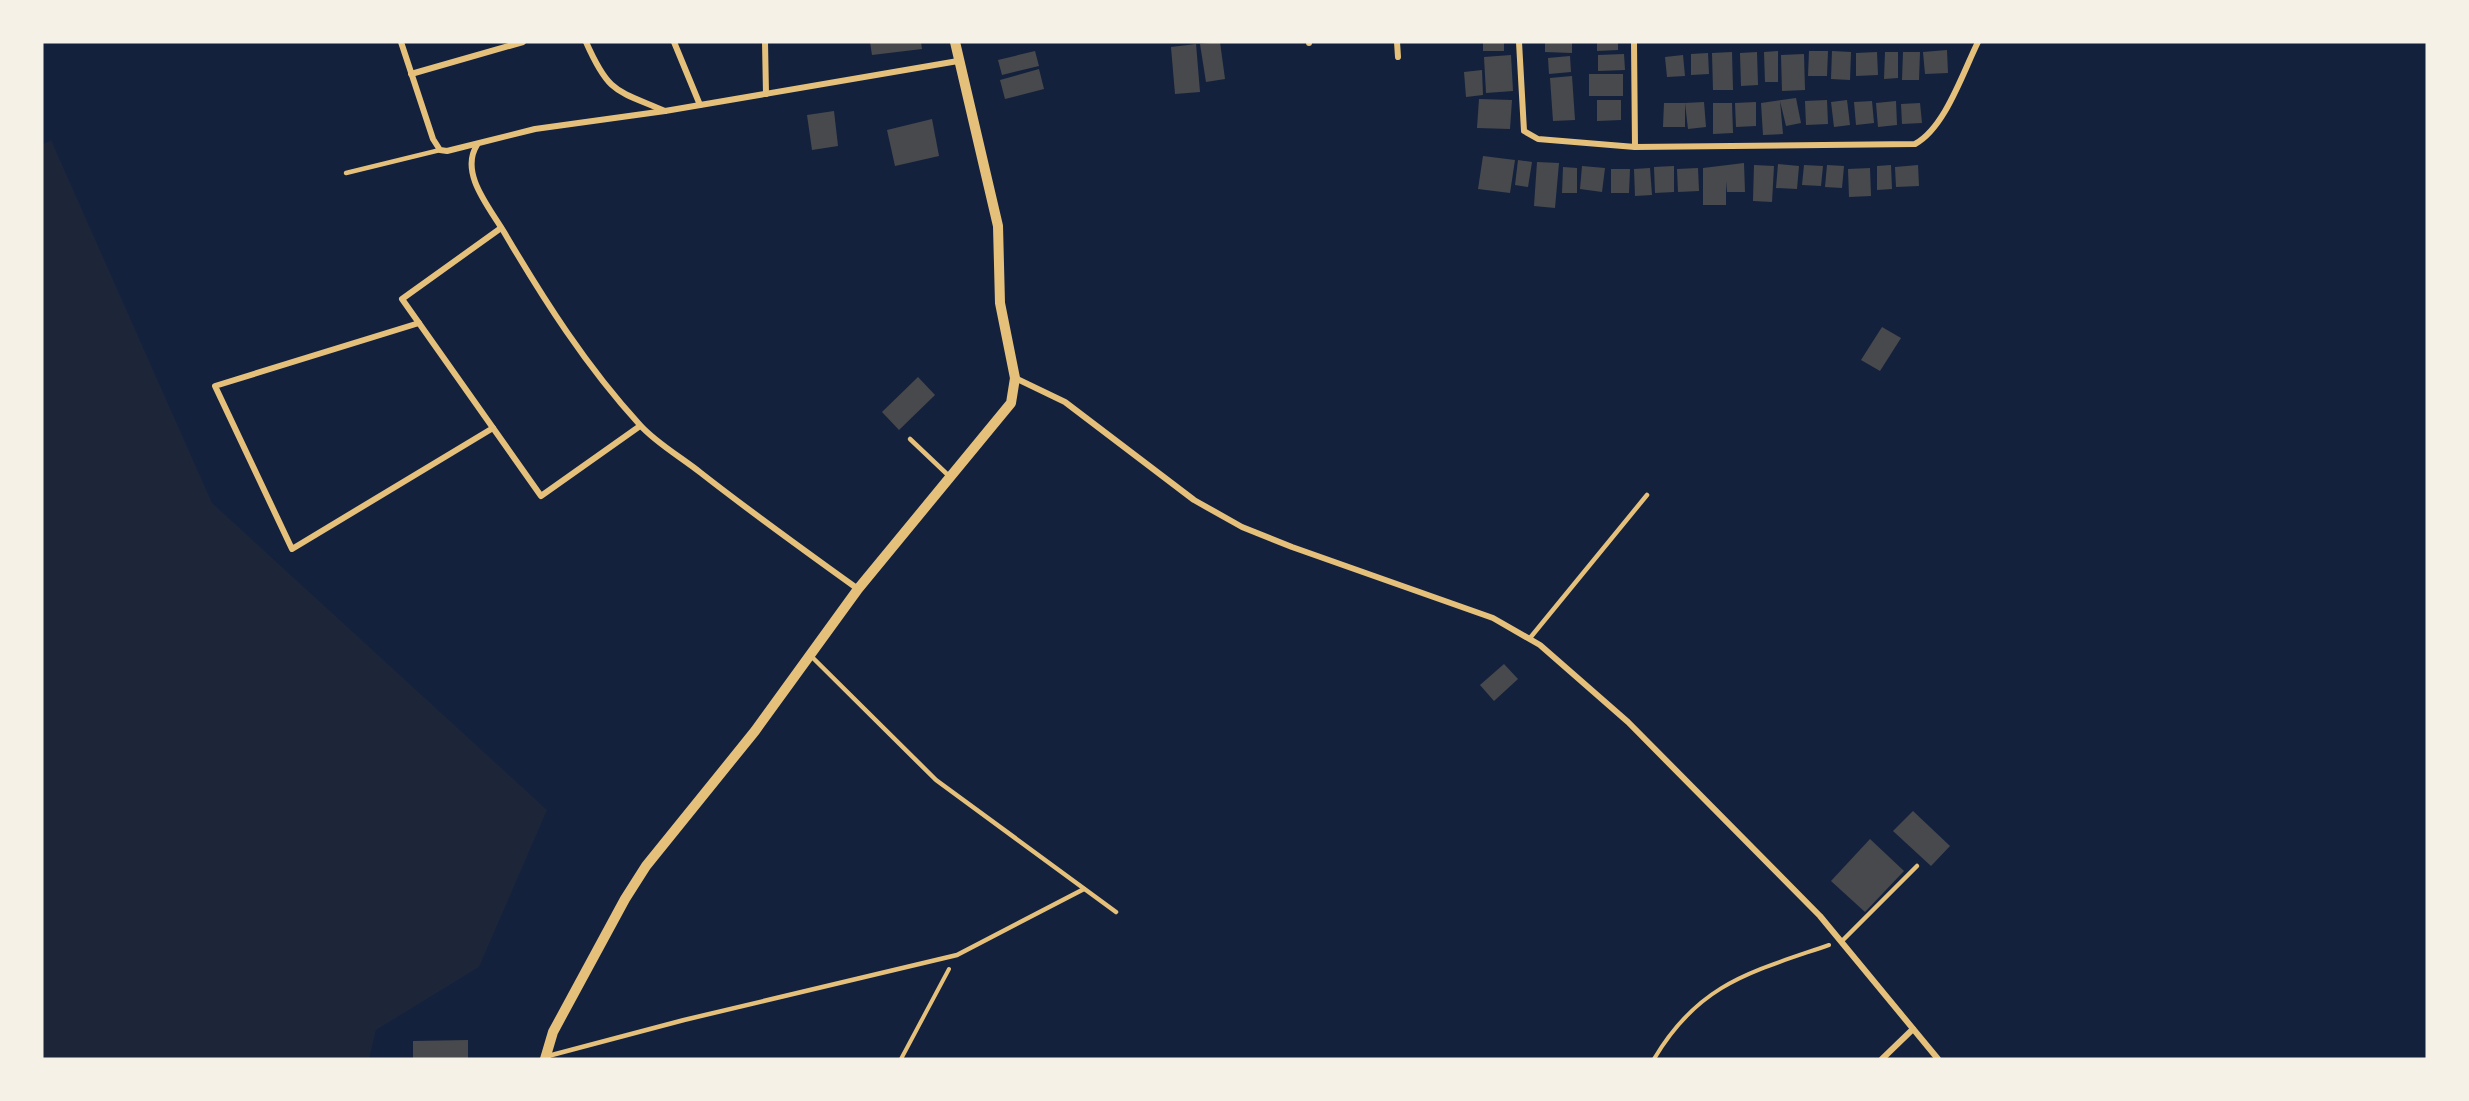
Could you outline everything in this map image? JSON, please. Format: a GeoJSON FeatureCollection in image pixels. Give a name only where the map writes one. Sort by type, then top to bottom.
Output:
{"type":"FeatureCollection","features":[{"type":"Feature","properties":{"kind":"street"},"geometry":{"type":"LineString","coordinates":[[401,42],[433,139],[440,150],[477,146],[490,139],[535,129],[665,111],[958,62]]}},
{"type":"Feature","properties":{"kind":"street"},"geometry":{"type":"LineString","coordinates":[[411,74],[501,45],[523,42]]}},
{"type":"Feature","properties":{"kind":"street"},"geometry":{"type":"LineString","coordinates":[[586,42],[597,66],[615,90],[665,111]]}},
{"type":"Feature","properties":{"kind":"street"},"geometry":{"type":"LineString","coordinates":[[674,42],[700,105]]}},
{"type":"Feature","properties":{"kind":"street"},"geometry":{"type":"LineString","coordinates":[[765,42],[766,94]]}},
{"type":"Feature","properties":{"kind":"street"},"geometry":{"type":"LineString","coordinates":[[546,1058],[554,1032],[625,899],[646,866],[755,731],[858,589],[949,476],[1001,418],[1011,403],[1015,378],[1000,303],[999,226],[955,42]]}},
{"type":"Feature","properties":{"kind":"street"},"geometry":{"type":"LineString","coordinates":[[1397,42],[1398,57]]}},
{"type":"Feature","properties":{"kind":"street"},"geometry":{"type":"LineString","coordinates":[[1519,42],[1524,131],[1538,139],[1635,147],[1915,144],[1927,138],[1936,125],[1978,42]]}},
{"type":"Feature","properties":{"kind":"street"},"geometry":{"type":"LineString","coordinates":[[1634,42],[1635,147]]}},
{"type":"Feature","properties":{"kind":"street"},"geometry":{"type":"LineString","coordinates":[[477,146],[472,153],[471,164],[475,182],[501,228],[575,346],[640,426],[767,524],[858,589]]}},
{"type":"Feature","properties":{"kind":"street"},"geometry":{"type":"LineString","coordinates":[[501,228],[402,299],[418,323],[541,496],[640,426]]}},
{"type":"Feature","properties":{"kind":"street"},"geometry":{"type":"LineString","coordinates":[[418,323],[215,386],[292,549],[493,428]]}},
{"type":"Feature","properties":{"kind":"street"},"geometry":{"type":"LineString","coordinates":[[1015,378],[1065,402],[1185,494],[1242,527],[1493,618],[1530,638],[1554,656],[1628,723],[1842,941],[1938,1059]]}},
{"type":"Feature","properties":{"kind":"street"},"geometry":{"type":"LineString","coordinates":[[1882,1059],[1914,1029]]}},
{"type":"Feature","properties":{"kind":"lane"},"geometry":{"type":"LineString","coordinates":[[346,173],[440,150]]}},
{"type":"Feature","properties":{"kind":"lane"},"geometry":{"type":"LineString","coordinates":[[910,439],[949,476]]}},
{"type":"Feature","properties":{"kind":"lane"},"geometry":{"type":"LineString","coordinates":[[1530,638],[1647,495]]}},
{"type":"Feature","properties":{"kind":"lane"},"geometry":{"type":"LineString","coordinates":[[810,655],[936,780],[1116,912]]}},
{"type":"Feature","properties":{"kind":"lane"},"geometry":{"type":"LineString","coordinates":[[1842,941],[1917,866]]}},
{"type":"Feature","properties":{"kind":"lane"},"geometry":{"type":"LineString","coordinates":[[546,1058],[684,1020],[957,955],[1084,889]]}},
{"type":"Feature","properties":{"kind":"path"},"geometry":{"type":"LineString","coordinates":[[1654,1059],[1667,1038],[1710,993],[1742,975],[1842,941]]}},
{"type":"Feature","properties":{"kind":"path"},"geometry":{"type":"LineString","coordinates":[[901,1059],[957,955]]}},
{"type":"Feature","properties":{"kind":"shaded area"},"geometry":{"type":"Polygon","coordinates":[[[51,140],[212,503],[547,810],[479,967],[376,1030],[369,1059],[42,1059],[42,145],[51,140]]]}},
{"type":"Feature","properties":{"kind":"building"},"geometry":{"type":"Polygon","coordinates":[[[870,42],[921,42],[922,49],[872,55],[870,42]]]}},
{"type":"Feature","properties":{"kind":"building"},"geometry":{"type":"Polygon","coordinates":[[[1220,42],[1225,79],[1206,82],[1200,44],[1220,42]]]}},
{"type":"Feature","properties":{"kind":"building"},"geometry":{"type":"Polygon","coordinates":[[[1483,42],[1504,42],[1504,51],[1483,51],[1483,42]]]}},
{"type":"Feature","properties":{"kind":"building"},"geometry":{"type":"Polygon","coordinates":[[[1545,42],[1572,42],[1572,53],[1545,52],[1545,42]]]}},
{"type":"Feature","properties":{"kind":"building"},"geometry":{"type":"Polygon","coordinates":[[[1597,42],[1618,42],[1618,50],[1597,51],[1597,42]]]}},
{"type":"Feature","properties":{"kind":"building"},"geometry":{"type":"Polygon","coordinates":[[[1196,44],[1200,92],[1175,94],[1171,47],[1196,44]]]}},
{"type":"Feature","properties":{"kind":"building"},"geometry":{"type":"Polygon","coordinates":[[[1947,50],[1948,73],[1925,74],[1923,52],[1947,50]]]}},
{"type":"Feature","properties":{"kind":"building"},"geometry":{"type":"Polygon","coordinates":[[[1035,51],[1039,66],[1002,75],[998,60],[1035,51]]]}},
{"type":"Feature","properties":{"kind":"building"},"geometry":{"type":"Polygon","coordinates":[[[1778,51],[1778,82],[1765,82],[1764,52],[1778,51]]]}},
{"type":"Feature","properties":{"kind":"building"},"geometry":{"type":"Polygon","coordinates":[[[1809,51],[1828,51],[1827,76],[1808,76],[1809,51]]]}},
{"type":"Feature","properties":{"kind":"building"},"geometry":{"type":"Polygon","coordinates":[[[1832,51],[1851,52],[1850,80],[1831,79],[1832,51]]]}},
{"type":"Feature","properties":{"kind":"building"},"geometry":{"type":"Polygon","coordinates":[[[1732,52],[1733,90],[1713,90],[1712,53],[1732,52]]]}},
{"type":"Feature","properties":{"kind":"building"},"geometry":{"type":"Polygon","coordinates":[[[1757,52],[1758,85],[1741,86],[1740,53],[1757,52]]]}},
{"type":"Feature","properties":{"kind":"building"},"geometry":{"type":"Polygon","coordinates":[[[1877,52],[1878,75],[1856,76],[1856,53],[1877,52]]]}},
{"type":"Feature","properties":{"kind":"building"},"geometry":{"type":"Polygon","coordinates":[[[1885,52],[1898,52],[1898,78],[1884,79],[1885,52]]]}},
{"type":"Feature","properties":{"kind":"building"},"geometry":{"type":"Polygon","coordinates":[[[1903,52],[1920,52],[1919,80],[1902,80],[1903,52]]]}},
{"type":"Feature","properties":{"kind":"building"},"geometry":{"type":"Polygon","coordinates":[[[1708,53],[1709,74],[1691,75],[1691,54],[1708,53]]]}},
{"type":"Feature","properties":{"kind":"building"},"geometry":{"type":"Polygon","coordinates":[[[1624,54],[1625,70],[1598,71],[1598,55],[1624,54]]]}},
{"type":"Feature","properties":{"kind":"building"},"geometry":{"type":"Polygon","coordinates":[[[1804,54],[1805,90],[1782,91],[1781,55],[1804,54]]]}},
{"type":"Feature","properties":{"kind":"building"},"geometry":{"type":"Polygon","coordinates":[[[1511,55],[1513,91],[1486,93],[1484,57],[1511,55]]]}},
{"type":"Feature","properties":{"kind":"building"},"geometry":{"type":"Polygon","coordinates":[[[1683,55],[1685,76],[1667,77],[1665,57],[1683,55]]]}},
{"type":"Feature","properties":{"kind":"building"},"geometry":{"type":"Polygon","coordinates":[[[1570,56],[1571,72],[1549,74],[1548,58],[1570,56]]]}},
{"type":"Feature","properties":{"kind":"building"},"geometry":{"type":"Polygon","coordinates":[[[1039,69],[1044,89],[1005,99],[1000,80],[1039,69]]]}},
{"type":"Feature","properties":{"kind":"building"},"geometry":{"type":"Polygon","coordinates":[[[1482,70],[1483,95],[1466,97],[1464,72],[1482,70]]]}},
{"type":"Feature","properties":{"kind":"building"},"geometry":{"type":"Polygon","coordinates":[[[1589,74],[1623,74],[1623,96],[1589,96],[1589,74]]]}},
{"type":"Feature","properties":{"kind":"building"},"geometry":{"type":"Polygon","coordinates":[[[1572,76],[1575,120],[1553,121],[1550,78],[1572,76]]]}},
{"type":"Feature","properties":{"kind":"building"},"geometry":{"type":"Polygon","coordinates":[[[1796,98],[1801,123],[1786,126],[1780,101],[1783,134],[1763,135],[1761,103],[1796,98]]]}},
{"type":"Feature","properties":{"kind":"building"},"geometry":{"type":"Polygon","coordinates":[[[1479,99],[1512,100],[1510,129],[1477,128],[1479,99]]]}},
{"type":"Feature","properties":{"kind":"building"},"geometry":{"type":"Polygon","coordinates":[[[1597,100],[1621,100],[1621,120],[1597,121],[1597,100]]]}},
{"type":"Feature","properties":{"kind":"building"},"geometry":{"type":"Polygon","coordinates":[[[1827,100],[1828,124],[1806,125],[1805,101],[1827,100]]]}},
{"type":"Feature","properties":{"kind":"building"},"geometry":{"type":"Polygon","coordinates":[[[1847,100],[1850,125],[1834,127],[1831,102],[1847,100]]]}},
{"type":"Feature","properties":{"kind":"building"},"geometry":{"type":"Polygon","coordinates":[[[1872,101],[1874,123],[1856,125],[1854,102],[1872,101]]]}},
{"type":"Feature","properties":{"kind":"building"},"geometry":{"type":"Polygon","coordinates":[[[1896,101],[1897,125],[1878,127],[1876,103],[1896,101]]]}},
{"type":"Feature","properties":{"kind":"building"},"geometry":{"type":"Polygon","coordinates":[[[1704,102],[1706,127],[1688,129],[1685,103],[1704,102]]]}},
{"type":"Feature","properties":{"kind":"building"},"geometry":{"type":"Polygon","coordinates":[[[1756,102],[1756,126],[1736,127],[1735,103],[1756,102]]]}},
{"type":"Feature","properties":{"kind":"building"},"geometry":{"type":"Polygon","coordinates":[[[1664,103],[1685,103],[1685,127],[1663,127],[1664,103]]]}},
{"type":"Feature","properties":{"kind":"building"},"geometry":{"type":"Polygon","coordinates":[[[1713,103],[1732,103],[1733,133],[1713,134],[1713,103]]]}},
{"type":"Feature","properties":{"kind":"building"},"geometry":{"type":"Polygon","coordinates":[[[1920,103],[1922,123],[1902,124],[1901,104],[1920,103]]]}},
{"type":"Feature","properties":{"kind":"building"},"geometry":{"type":"Polygon","coordinates":[[[834,111],[838,146],[812,150],[807,115],[834,111]]]}},
{"type":"Feature","properties":{"kind":"building"},"geometry":{"type":"Polygon","coordinates":[[[932,119],[939,156],[895,166],[887,130],[932,119]]]}},
{"type":"Feature","properties":{"kind":"building"},"geometry":{"type":"Polygon","coordinates":[[[1483,156],[1515,160],[1510,193],[1478,189],[1483,156]]]}},
{"type":"Feature","properties":{"kind":"building"},"geometry":{"type":"Polygon","coordinates":[[[1518,160],[1532,162],[1528,187],[1515,185],[1518,160]]]}},
{"type":"Feature","properties":{"kind":"building"},"geometry":{"type":"Polygon","coordinates":[[[1537,162],[1559,163],[1555,208],[1534,206],[1537,162]]]}},
{"type":"Feature","properties":{"kind":"building"},"geometry":{"type":"Polygon","coordinates":[[[1744,163],[1745,192],[1727,192],[1726,181],[1726,205],[1703,205],[1703,168],[1744,163]]]}},
{"type":"Feature","properties":{"kind":"building"},"geometry":{"type":"Polygon","coordinates":[[[1778,164],[1799,166],[1797,189],[1776,188],[1778,164]]]}},
{"type":"Feature","properties":{"kind":"building"},"geometry":{"type":"Polygon","coordinates":[[[1754,165],[1774,166],[1772,202],[1753,201],[1754,165]]]}},
{"type":"Feature","properties":{"kind":"building"},"geometry":{"type":"Polygon","coordinates":[[[1804,165],[1823,166],[1821,186],[1802,185],[1804,165]]]}},
{"type":"Feature","properties":{"kind":"building"},"geometry":{"type":"Polygon","coordinates":[[[1827,165],[1844,166],[1842,188],[1825,187],[1827,165]]]}},
{"type":"Feature","properties":{"kind":"building"},"geometry":{"type":"Polygon","coordinates":[[[1891,165],[1892,189],[1877,190],[1877,166],[1891,165]]]}},
{"type":"Feature","properties":{"kind":"building"},"geometry":{"type":"Polygon","coordinates":[[[1918,165],[1919,186],[1896,187],[1895,167],[1918,165]]]}},
{"type":"Feature","properties":{"kind":"building"},"geometry":{"type":"Polygon","coordinates":[[[1582,166],[1605,168],[1602,192],[1580,189],[1582,166]]]}},
{"type":"Feature","properties":{"kind":"building"},"geometry":{"type":"Polygon","coordinates":[[[1674,166],[1674,192],[1655,193],[1654,167],[1674,166]]]}},
{"type":"Feature","properties":{"kind":"building"},"geometry":{"type":"Polygon","coordinates":[[[1563,167],[1577,168],[1577,193],[1562,193],[1563,167]]]}},
{"type":"Feature","properties":{"kind":"building"},"geometry":{"type":"Polygon","coordinates":[[[1650,168],[1652,195],[1635,196],[1634,169],[1650,168]]]}},
{"type":"Feature","properties":{"kind":"building"},"geometry":{"type":"Polygon","coordinates":[[[1698,168],[1699,191],[1678,192],[1677,169],[1698,168]]]}},
{"type":"Feature","properties":{"kind":"building"},"geometry":{"type":"Polygon","coordinates":[[[1870,168],[1871,196],[1849,197],[1848,169],[1870,168]]]}},
{"type":"Feature","properties":{"kind":"building"},"geometry":{"type":"Polygon","coordinates":[[[1611,169],[1630,169],[1629,193],[1611,193],[1611,169]]]}},
{"type":"Feature","properties":{"kind":"building"},"geometry":{"type":"Polygon","coordinates":[[[1882,327],[1901,338],[1880,371],[1861,360],[1882,327]]]}},
{"type":"Feature","properties":{"kind":"building"},"geometry":{"type":"Polygon","coordinates":[[[918,377],[935,395],[899,430],[882,412],[918,377]]]}},
{"type":"Feature","properties":{"kind":"building"},"geometry":{"type":"Polygon","coordinates":[[[1504,664],[1518,679],[1494,701],[1480,685],[1504,664]]]}},
{"type":"Feature","properties":{"kind":"building"},"geometry":{"type":"Polygon","coordinates":[[[1913,811],[1950,846],[1931,866],[1893,831],[1913,811]]]}},
{"type":"Feature","properties":{"kind":"building"},"geometry":{"type":"Polygon","coordinates":[[[1870,839],[1904,871],[1865,912],[1831,881],[1870,839]]]}},
{"type":"Feature","properties":{"kind":"building"},"geometry":{"type":"Polygon","coordinates":[[[468,1040],[468,1059],[413,1059],[413,1041],[468,1040]]]}}]}
